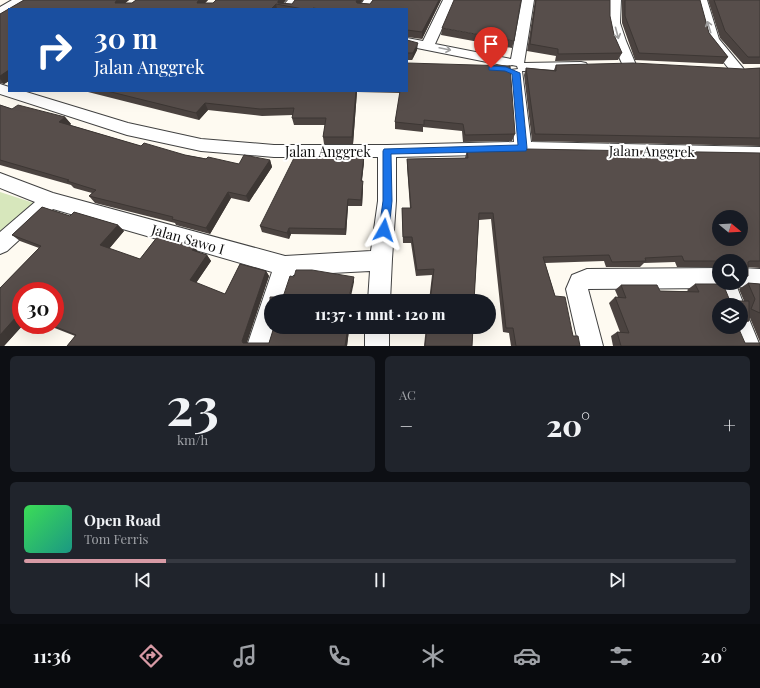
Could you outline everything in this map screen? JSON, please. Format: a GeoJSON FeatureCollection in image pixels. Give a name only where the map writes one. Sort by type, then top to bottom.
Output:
{"type":"FeatureCollection","features":[{"type":"Feature","properties":{"kind":"street"},"geometry":{"type":"LineString","coordinates":[[9,8],[23,0]]}},
{"type":"Feature","properties":{"kind":"street"},"geometry":{"type":"LineString","coordinates":[[287,8],[294,0]]}},
{"type":"Feature","properties":{"kind":"street"},"geometry":{"type":"LineString","coordinates":[[428,45],[449,0]]}},
{"type":"Feature","properties":{"kind":"street"},"geometry":{"type":"LineString","coordinates":[[523,148],[514,66],[528,0]]}},
{"type":"Feature","properties":{"kind":"street"},"geometry":{"type":"LineString","coordinates":[[615,0],[614,22],[619,41],[629,65]]}},
{"type":"Feature","properties":{"kind":"street"},"geometry":{"type":"LineString","coordinates":[[701,0],[713,40],[738,71]]}},
{"type":"Feature","properties":{"kind":"street"},"geometry":{"type":"LineString","coordinates":[[408,42],[428,45],[514,66]]}},
{"type":"Feature","properties":{"kind":"street"},"geometry":{"type":"LineString","coordinates":[[614,65],[645,66]]}},
{"type":"Feature","properties":{"kind":"street"},"geometry":{"type":"LineString","coordinates":[[460,67],[591,66]]}},
{"type":"Feature","properties":{"kind":"street"},"geometry":{"type":"LineString","coordinates":[[722,70],[753,70]]}},
{"type":"Feature","properties":{"kind":"street","name":"Jalan Anggrek"},"geometry":{"type":"LineString","coordinates":[[4,92],[127,129],[202,145],[274,151],[387,151],[523,148],[760,153]]}},
{"type":"Feature","properties":{"kind":"street"},"geometry":{"type":"LineString","coordinates":[[379,294],[381,259],[387,201],[387,151]]}},
{"type":"Feature","properties":{"kind":"street","name":"Jalan Sawo I"},"geometry":{"type":"LineString","coordinates":[[0,180],[50,200],[285,266],[364,262],[381,259]]}},
{"type":"Feature","properties":{"kind":"street"},"geometry":{"type":"LineString","coordinates":[[0,246],[50,200]]}},
{"type":"Feature","properties":{"kind":"street"},"geometry":{"type":"LineString","coordinates":[[276,294],[285,266]]}},
{"type":"Feature","properties":{"kind":"street"},"geometry":{"type":"LineString","coordinates":[[591,346],[577,289],[580,282],[587,278],[712,278]]}},
{"type":"Feature","properties":{"kind":"street"},"geometry":{"type":"LineString","coordinates":[[748,278],[760,279]]}},
{"type":"Feature","properties":{"kind":"street"},"geometry":{"type":"LineString","coordinates":[[259,346],[264,331]]}},
{"type":"Feature","properties":{"kind":"street"},"geometry":{"type":"LineString","coordinates":[[377,334],[377,346]]}},
{"type":"Feature","properties":{"kind":"street"},"geometry":{"type":"LineString","coordinates":[[744,334],[748,346]]}},
{"type":"Feature","properties":{"kind":"green space"},"geometry":{"type":"Polygon","coordinates":[[[0,192],[37,204],[0,238],[0,192]]]}},
{"type":"Feature","properties":{"kind":"building"},"geometry":{"type":"Polygon","coordinates":[[[24,0],[117,0],[115,3],[132,3],[136,0],[199,0],[197,3],[213,3],[216,0],[279,0],[278,3],[292,4],[295,0],[358,0],[356,1],[357,3],[370,4],[373,0],[439,0],[422,32],[408,30],[408,8],[298,8],[276,4],[272,8],[10,8],[24,0]]]}},
{"type":"Feature","properties":{"kind":"building"},"geometry":{"type":"Polygon","coordinates":[[[454,0],[521,0],[514,41],[442,28],[454,0]]]}},
{"type":"Feature","properties":{"kind":"building"},"geometry":{"type":"Polygon","coordinates":[[[536,0],[610,0],[610,16],[614,35],[622,53],[558,54],[558,49],[530,44],[536,0]]]}},
{"type":"Feature","properties":{"kind":"building"},"geometry":{"type":"Polygon","coordinates":[[[625,0],[700,0],[709,33],[728,57],[639,53],[625,16],[625,0]]]}},
{"type":"Feature","properties":{"kind":"building"},"geometry":{"type":"Polygon","coordinates":[[[714,0],[760,0],[760,57],[748,57],[725,31],[714,0]]]}},
{"type":"Feature","properties":{"kind":"building"},"geometry":{"type":"Polygon","coordinates":[[[8,9],[8,71],[0,76],[0,14],[8,9]]]}},
{"type":"Feature","properties":{"kind":"building"},"geometry":{"type":"Polygon","coordinates":[[[408,40],[418,43],[413,53],[408,53],[408,40]]]}},
{"type":"Feature","properties":{"kind":"building"},"geometry":{"type":"Polygon","coordinates":[[[408,63],[510,66],[515,134],[465,135],[463,124],[424,120],[424,125],[395,122],[400,92],[408,92],[408,63]]]}},
{"type":"Feature","properties":{"kind":"building"},"geometry":{"type":"Polygon","coordinates":[[[633,63],[744,69],[760,68],[760,138],[535,134],[526,68],[556,71],[556,65],[633,63]]]}},
{"type":"Feature","properties":{"kind":"building"},"geometry":{"type":"Polygon","coordinates":[[[111,92],[356,92],[352,137],[323,137],[326,118],[292,118],[294,108],[260,109],[205,103],[196,113],[111,92]]]}},
{"type":"Feature","properties":{"kind":"building"},"geometry":{"type":"Polygon","coordinates":[[[0,105],[12,109],[18,105],[65,117],[59,122],[141,146],[144,143],[185,155],[206,159],[208,157],[239,164],[244,155],[270,160],[246,196],[228,192],[206,228],[172,219],[173,217],[89,196],[96,190],[67,181],[69,180],[0,160],[0,105]]]}},
{"type":"Feature","properties":{"kind":"building"},"geometry":{"type":"Polygon","coordinates":[[[526,149],[760,153],[760,261],[748,262],[748,254],[712,254],[712,261],[684,261],[682,256],[645,258],[646,261],[612,262],[609,255],[543,257],[555,296],[565,297],[573,336],[578,336],[580,346],[516,346],[513,328],[506,328],[493,213],[479,213],[474,294],[431,294],[434,269],[417,270],[412,237],[403,237],[402,208],[411,208],[407,159],[468,158],[467,150],[526,149]]]}},
{"type":"Feature","properties":{"kind":"building"},"geometry":{"type":"Polygon","coordinates":[[[321,152],[351,152],[351,155],[364,156],[361,181],[363,181],[361,200],[348,199],[345,229],[289,228],[287,233],[260,226],[296,154],[320,158],[321,152]]]}},
{"type":"Feature","properties":{"kind":"building"},"geometry":{"type":"Polygon","coordinates":[[[42,207],[70,216],[74,212],[118,225],[100,245],[140,259],[158,236],[194,246],[192,250],[207,255],[190,280],[225,294],[240,264],[266,271],[242,341],[243,343],[269,343],[272,334],[347,334],[345,346],[67,346],[76,335],[64,330],[64,282],[12,282],[12,322],[0,335],[0,288],[41,246],[12,235],[42,207]]]}},
{"type":"Feature","properties":{"kind":"building"},"geometry":{"type":"Polygon","coordinates":[[[296,270],[312,270],[354,277],[350,294],[284,294],[290,276],[294,277],[296,270]]]}},
{"type":"Feature","properties":{"kind":"building"},"geometry":{"type":"Polygon","coordinates":[[[748,283],[760,284],[760,313],[751,309],[755,299],[748,283]]]}},
{"type":"Feature","properties":{"kind":"building"},"geometry":{"type":"Polygon","coordinates":[[[695,284],[712,284],[712,290],[725,290],[729,298],[712,298],[712,334],[741,334],[745,343],[760,343],[760,346],[621,346],[617,332],[629,333],[615,297],[626,298],[621,285],[657,285],[660,291],[699,292],[695,284]]]}},
{"type":"Feature","properties":{"kind":"building"},"geometry":{"type":"Polygon","coordinates":[[[748,301],[749,301],[748,321],[748,301]]]}},
{"type":"Feature","properties":{"kind":"building"},"geometry":{"type":"Polygon","coordinates":[[[426,334],[473,334],[472,346],[425,346],[426,334]]]}},
{"type":"Feature","properties":{"kind":"route"},"geometry":{"type":"LineString","coordinates":[[384,230],[387,201],[387,151],[523,148],[516,73],[506,69],[491,68]]}}]}
